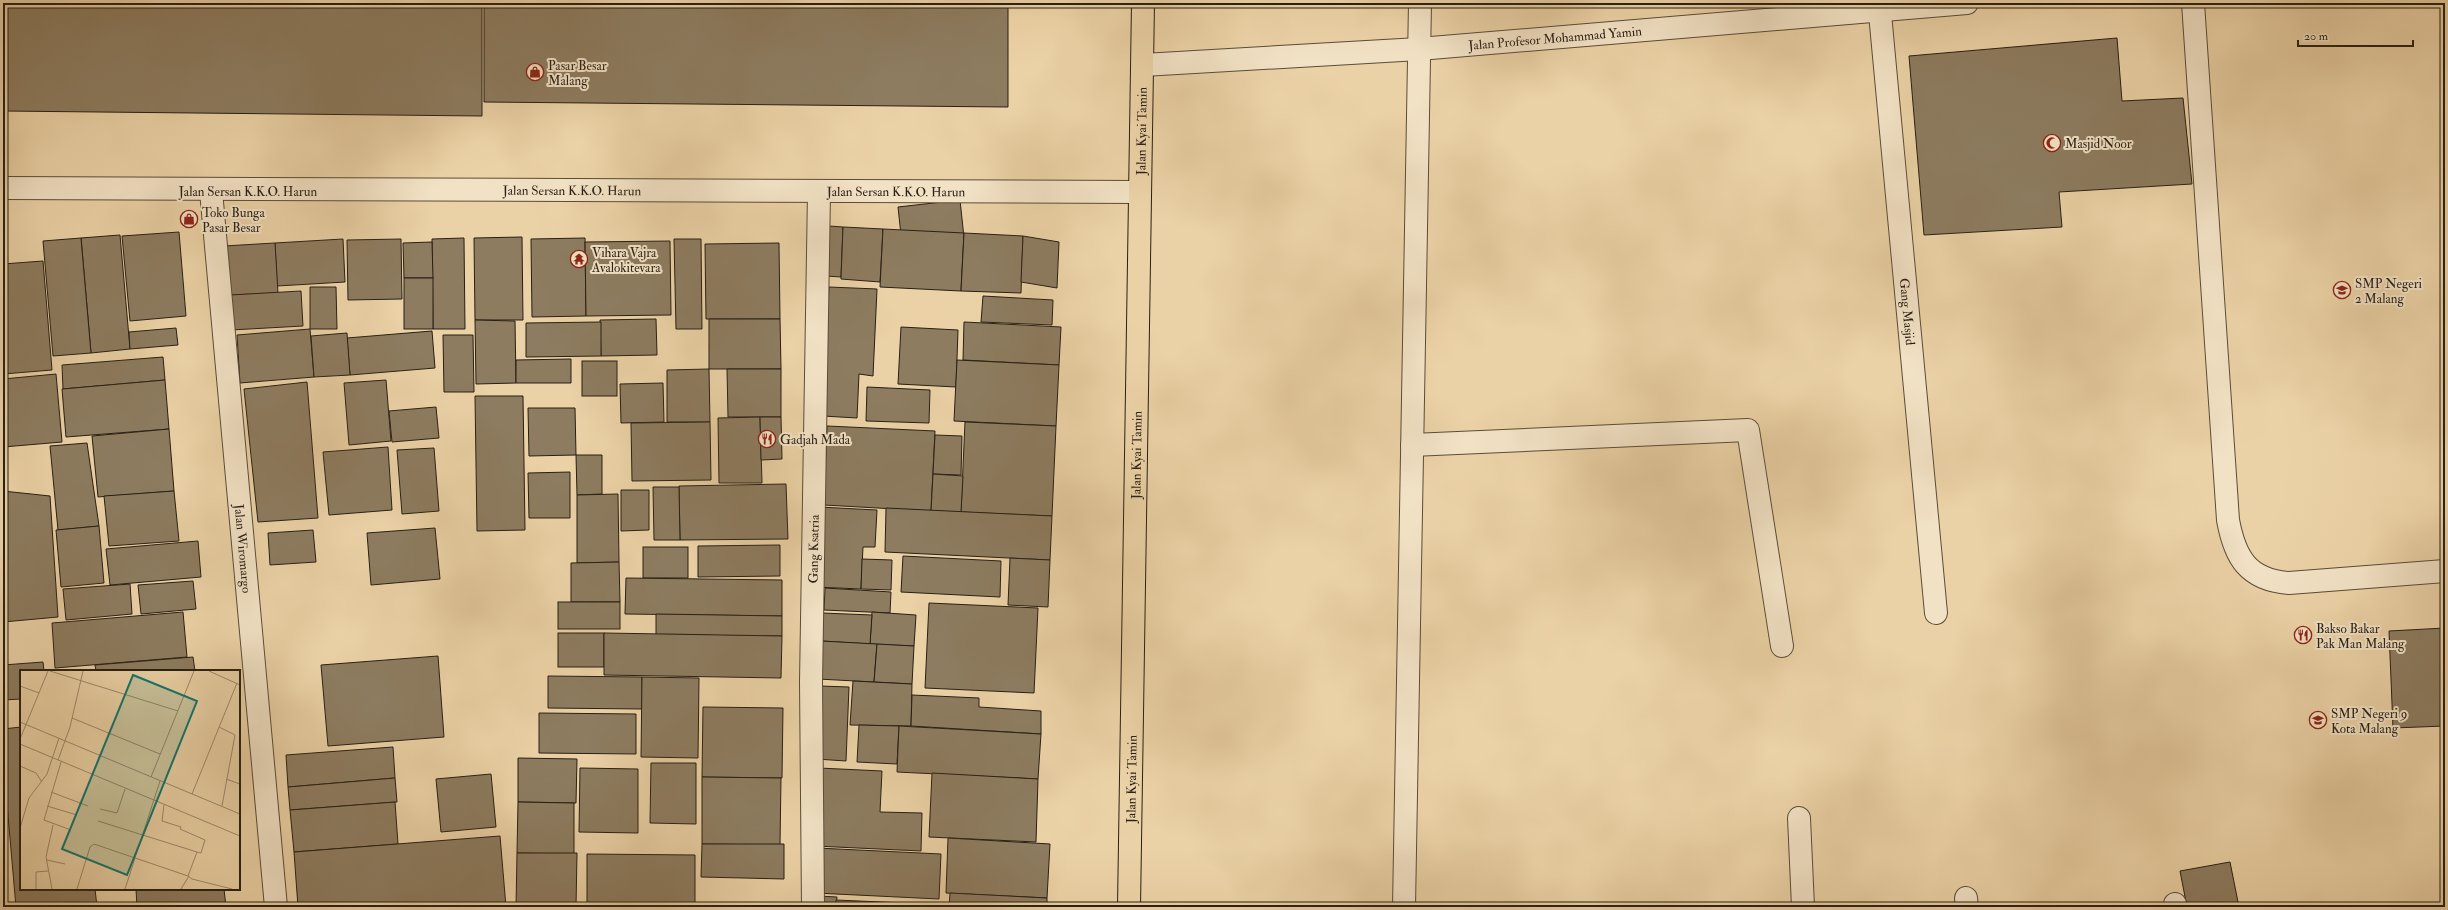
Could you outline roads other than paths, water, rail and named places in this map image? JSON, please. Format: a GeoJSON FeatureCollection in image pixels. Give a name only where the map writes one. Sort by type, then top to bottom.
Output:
{"type":"FeatureCollection","features":[{"type":"Feature","properties":{"kind":"main road","name":"Jalan Kyai Tamin"},"geometry":{"type":"LineString","coordinates":[[1129,907],[1143,3]]}},
{"type":"Feature","properties":{"kind":"street"},"geometry":{"type":"LineString","coordinates":[[1404,907],[1420,3]]}},
{"type":"Feature","properties":{"kind":"street","name":"Jalan Profesor Mohammad Yamin"},"geometry":{"type":"LineString","coordinates":[[1143,65],[1419,49],[1879,7],[1967,3]]}},
{"type":"Feature","properties":{"kind":"street"},"geometry":{"type":"LineString","coordinates":[[2193,3],[2228,520],[2234,546],[2239,557],[2248,568],[2273,582],[2290,583],[2445,571]]}},
{"type":"Feature","properties":{"kind":"street","name":"Gang Masjid"},"geometry":{"type":"LineString","coordinates":[[1879,7],[1936,613]]}},
{"type":"Feature","properties":{"kind":"street","name":"Jalan Sersan K.K.O. Harun"},"geometry":{"type":"LineString","coordinates":[[3,188],[211,191],[1140,192]]}},
{"type":"Feature","properties":{"kind":"street","name":"Jalan Wiromargo"},"geometry":{"type":"LineString","coordinates":[[211,191],[276,907]]}},
{"type":"Feature","properties":{"kind":"street","name":"Gang Ksatria"},"geometry":{"type":"LineString","coordinates":[[813,907],[811,682],[819,192]]}},
{"type":"Feature","properties":{"kind":"street"},"geometry":{"type":"LineString","coordinates":[[1412,445],[1748,430],[1782,646]]}},
{"type":"Feature","properties":{"kind":"street"},"geometry":{"type":"LineString","coordinates":[[1800,818],[1803,907]]}},
{"type":"Feature","properties":{"kind":"place","name":"Pasar Besar Malang"},"geometry":{"type":"Point","coordinates":[535,72]}},
{"type":"Feature","properties":{"kind":"place","name":"Masjid Noor"},"geometry":{"type":"Point","coordinates":[2052,143]}},
{"type":"Feature","properties":{"kind":"place","name":"Toko Bunga Pasar Besar"},"geometry":{"type":"Point","coordinates":[189,219]}},
{"type":"Feature","properties":{"kind":"place","name":"Vihara Vajra Avalokitevara"},"geometry":{"type":"Point","coordinates":[579,259]}},
{"type":"Feature","properties":{"kind":"place","name":"SMP Negeri 2 Malang"},"geometry":{"type":"Point","coordinates":[2342,290]}},
{"type":"Feature","properties":{"kind":"place","name":"Gadjah Mada"},"geometry":{"type":"Point","coordinates":[767,439]}},
{"type":"Feature","properties":{"kind":"place","name":"Bakso Bakar Pak Man Malang"},"geometry":{"type":"Point","coordinates":[2303,635]}},
{"type":"Feature","properties":{"kind":"place","name":"SMP Negeri 9 Kota Malang"},"geometry":{"type":"Point","coordinates":[2318,720]}}]}
